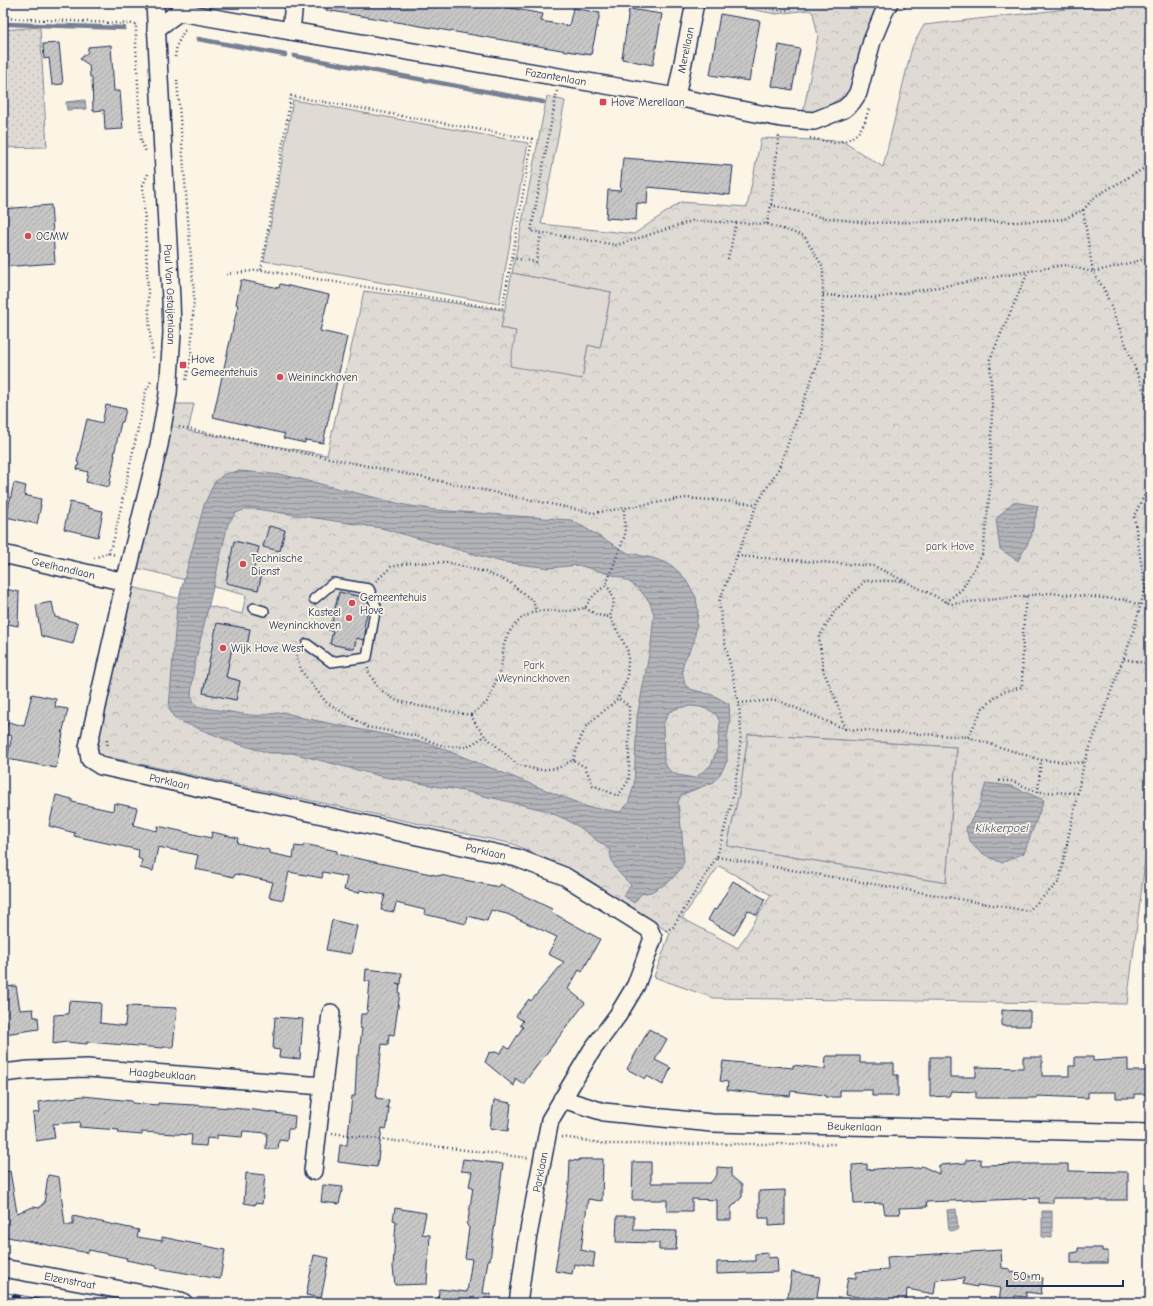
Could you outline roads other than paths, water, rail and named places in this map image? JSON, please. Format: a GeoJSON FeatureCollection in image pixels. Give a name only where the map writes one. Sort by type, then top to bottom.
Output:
{"type":"FeatureCollection","features":[{"type":"Feature","properties":{"kind":"street","name":"Paul Van Ostaijenlaan"},"geometry":{"type":"LineString","coordinates":[[125,582],[159,445],[168,394],[172,333],[155,3]]}},
{"type":"Feature","properties":{"kind":"street"},"geometry":{"type":"LineString","coordinates":[[291,31],[294,3]]}},
{"type":"Feature","properties":{"kind":"street","name":"Merellaan"},"geometry":{"type":"LineString","coordinates":[[676,97],[695,3]]}},
{"type":"Feature","properties":{"kind":"street","name":"Fazantenlaan"},"geometry":{"type":"LineString","coordinates":[[156,29],[179,12],[676,97],[781,118],[814,121],[838,112],[852,102],[858,93],[872,41],[889,3]]}},
{"type":"Feature","properties":{"kind":"street","name":"Geelhandlaan"},"geometry":{"type":"LineString","coordinates":[[3,554],[125,582]]}},
{"type":"Feature","properties":{"kind":"street","name":"Parklaan"},"geometry":{"type":"LineString","coordinates":[[125,582],[88,747],[90,759],[101,766],[517,858],[564,876],[649,929],[653,938],[650,950],[636,985],[618,1015],[592,1050],[550,1120],[526,1246],[518,1303]]}},
{"type":"Feature","properties":{"kind":"street"},"geometry":{"type":"LineString","coordinates":[[312,1170],[331,1013]]}},
{"type":"Feature","properties":{"kind":"street","name":"Haagbeuklaan"},"geometry":{"type":"LineString","coordinates":[[3,1073],[29,1070],[87,1068],[322,1086]]}},
{"type":"Feature","properties":{"kind":"street","name":"Beukenlaan"},"geometry":{"type":"LineString","coordinates":[[562,1099],[604,1112],[712,1123],[1150,1133]]}},
{"type":"Feature","properties":{"kind":"street","name":"Elzenstraat"},"geometry":{"type":"LineString","coordinates":[[3,1268],[183,1302]]}},
{"type":"Feature","properties":{"kind":"lane"},"geometry":{"type":"LineString","coordinates":[[307,644],[331,662],[367,657],[376,606],[369,589],[332,583],[314,599]]}},
{"type":"Feature","properties":{"kind":"lane"},"geometry":{"type":"LineString","coordinates":[[254,608],[264,611]]}},
{"type":"Feature","properties":{"kind":"water"},"geometry":{"type":"Polygon","coordinates":[[[85,100],[86,109],[67,110],[66,102],[85,100]]]}},
{"type":"Feature","properties":{"kind":"water"},"geometry":{"type":"Polygon","coordinates":[[[239,471],[284,475],[405,505],[435,510],[571,520],[628,553],[653,558],[671,565],[683,576],[696,597],[698,612],[694,642],[684,661],[682,669],[685,685],[690,689],[713,695],[729,704],[730,721],[727,738],[727,761],[722,771],[714,782],[681,795],[678,803],[684,862],[679,871],[670,881],[651,892],[641,894],[634,903],[624,896],[631,885],[620,874],[614,865],[610,856],[610,850],[581,828],[544,810],[463,791],[380,776],[292,753],[269,753],[232,742],[175,719],[169,708],[177,606],[204,505],[214,483],[224,474],[239,471]],[[246,509],[236,513],[228,524],[194,667],[191,695],[194,703],[199,707],[256,716],[284,712],[299,717],[431,744],[588,807],[620,812],[628,804],[634,785],[637,717],[651,644],[654,614],[649,601],[638,588],[623,578],[578,565],[550,568],[502,562],[381,528],[256,509],[246,509]],[[690,706],[678,708],[669,712],[663,724],[664,763],[671,772],[678,775],[695,778],[711,765],[718,747],[720,722],[716,714],[709,710],[690,706]]]}},
{"type":"Feature","properties":{"kind":"water"},"geometry":{"type":"Polygon","coordinates":[[[1013,502],[1038,506],[1031,537],[1018,561],[1000,549],[996,519],[1013,502]]]}},
{"type":"Feature","properties":{"kind":"water","name":"Kikkerpoel"},"geometry":{"type":"Polygon","coordinates":[[[986,783],[1011,786],[1044,800],[1024,853],[1002,863],[974,847],[968,836],[966,828],[978,809],[986,783]]]}},
{"type":"Feature","properties":{"kind":"water"},"geometry":{"type":"Polygon","coordinates":[[[956,1209],[958,1230],[949,1231],[947,1210],[956,1209]]]}},
{"type":"Feature","properties":{"kind":"water"},"geometry":{"type":"Polygon","coordinates":[[[1042,1211],[1052,1211],[1052,1238],[1042,1237],[1042,1211]]]}},
{"type":"Feature","properties":{"kind":"waterway"},"geometry":{"type":"LineString","coordinates":[[8,24],[124,28]]}},
{"type":"Feature","properties":{"kind":"waterway"},"geometry":{"type":"LineString","coordinates":[[198,39],[285,55]]}},
{"type":"Feature","properties":{"kind":"waterway"},"geometry":{"type":"LineString","coordinates":[[294,56],[543,102]]}},
{"type":"Feature","properties":{"kind":"railway"},"geometry":{"type":"LineString","coordinates":[[3,1294],[51,1303]]}},
{"type":"Feature","properties":{"kind":"place","name":"Hove Merellaan"},"geometry":{"type":"Point","coordinates":[603,102]}},
{"type":"Feature","properties":{"kind":"place","name":"OCMW"},"geometry":{"type":"Point","coordinates":[28,236]}},
{"type":"Feature","properties":{"kind":"place","name":"Hove Gemeentehuis"},"geometry":{"type":"Point","coordinates":[183,365]}},
{"type":"Feature","properties":{"kind":"place","name":"Weininckhoven"},"geometry":{"type":"Point","coordinates":[280,377]}},
{"type":"Feature","properties":{"kind":"place","name":"Technische Dienst"},"geometry":{"type":"Point","coordinates":[243,564]}},
{"type":"Feature","properties":{"kind":"place","name":"Gemeentehuis Hove"},"geometry":{"type":"Point","coordinates":[352,603]}},
{"type":"Feature","properties":{"kind":"place","name":"Kasteel Weyninckhoven"},"geometry":{"type":"Point","coordinates":[349,618]}},
{"type":"Feature","properties":{"kind":"place","name":"Wijk Hove West"},"geometry":{"type":"Point","coordinates":[223,648]}},
{"type":"Feature","properties":{"kind":"park label","name":"park Hove"},"geometry":{"type":"Point","coordinates":[950,546]}},
{"type":"Feature","properties":{"kind":"park label","name":"Park Weyninckhoven"},"geometry":{"type":"Point","coordinates":[534,671]}}]}
